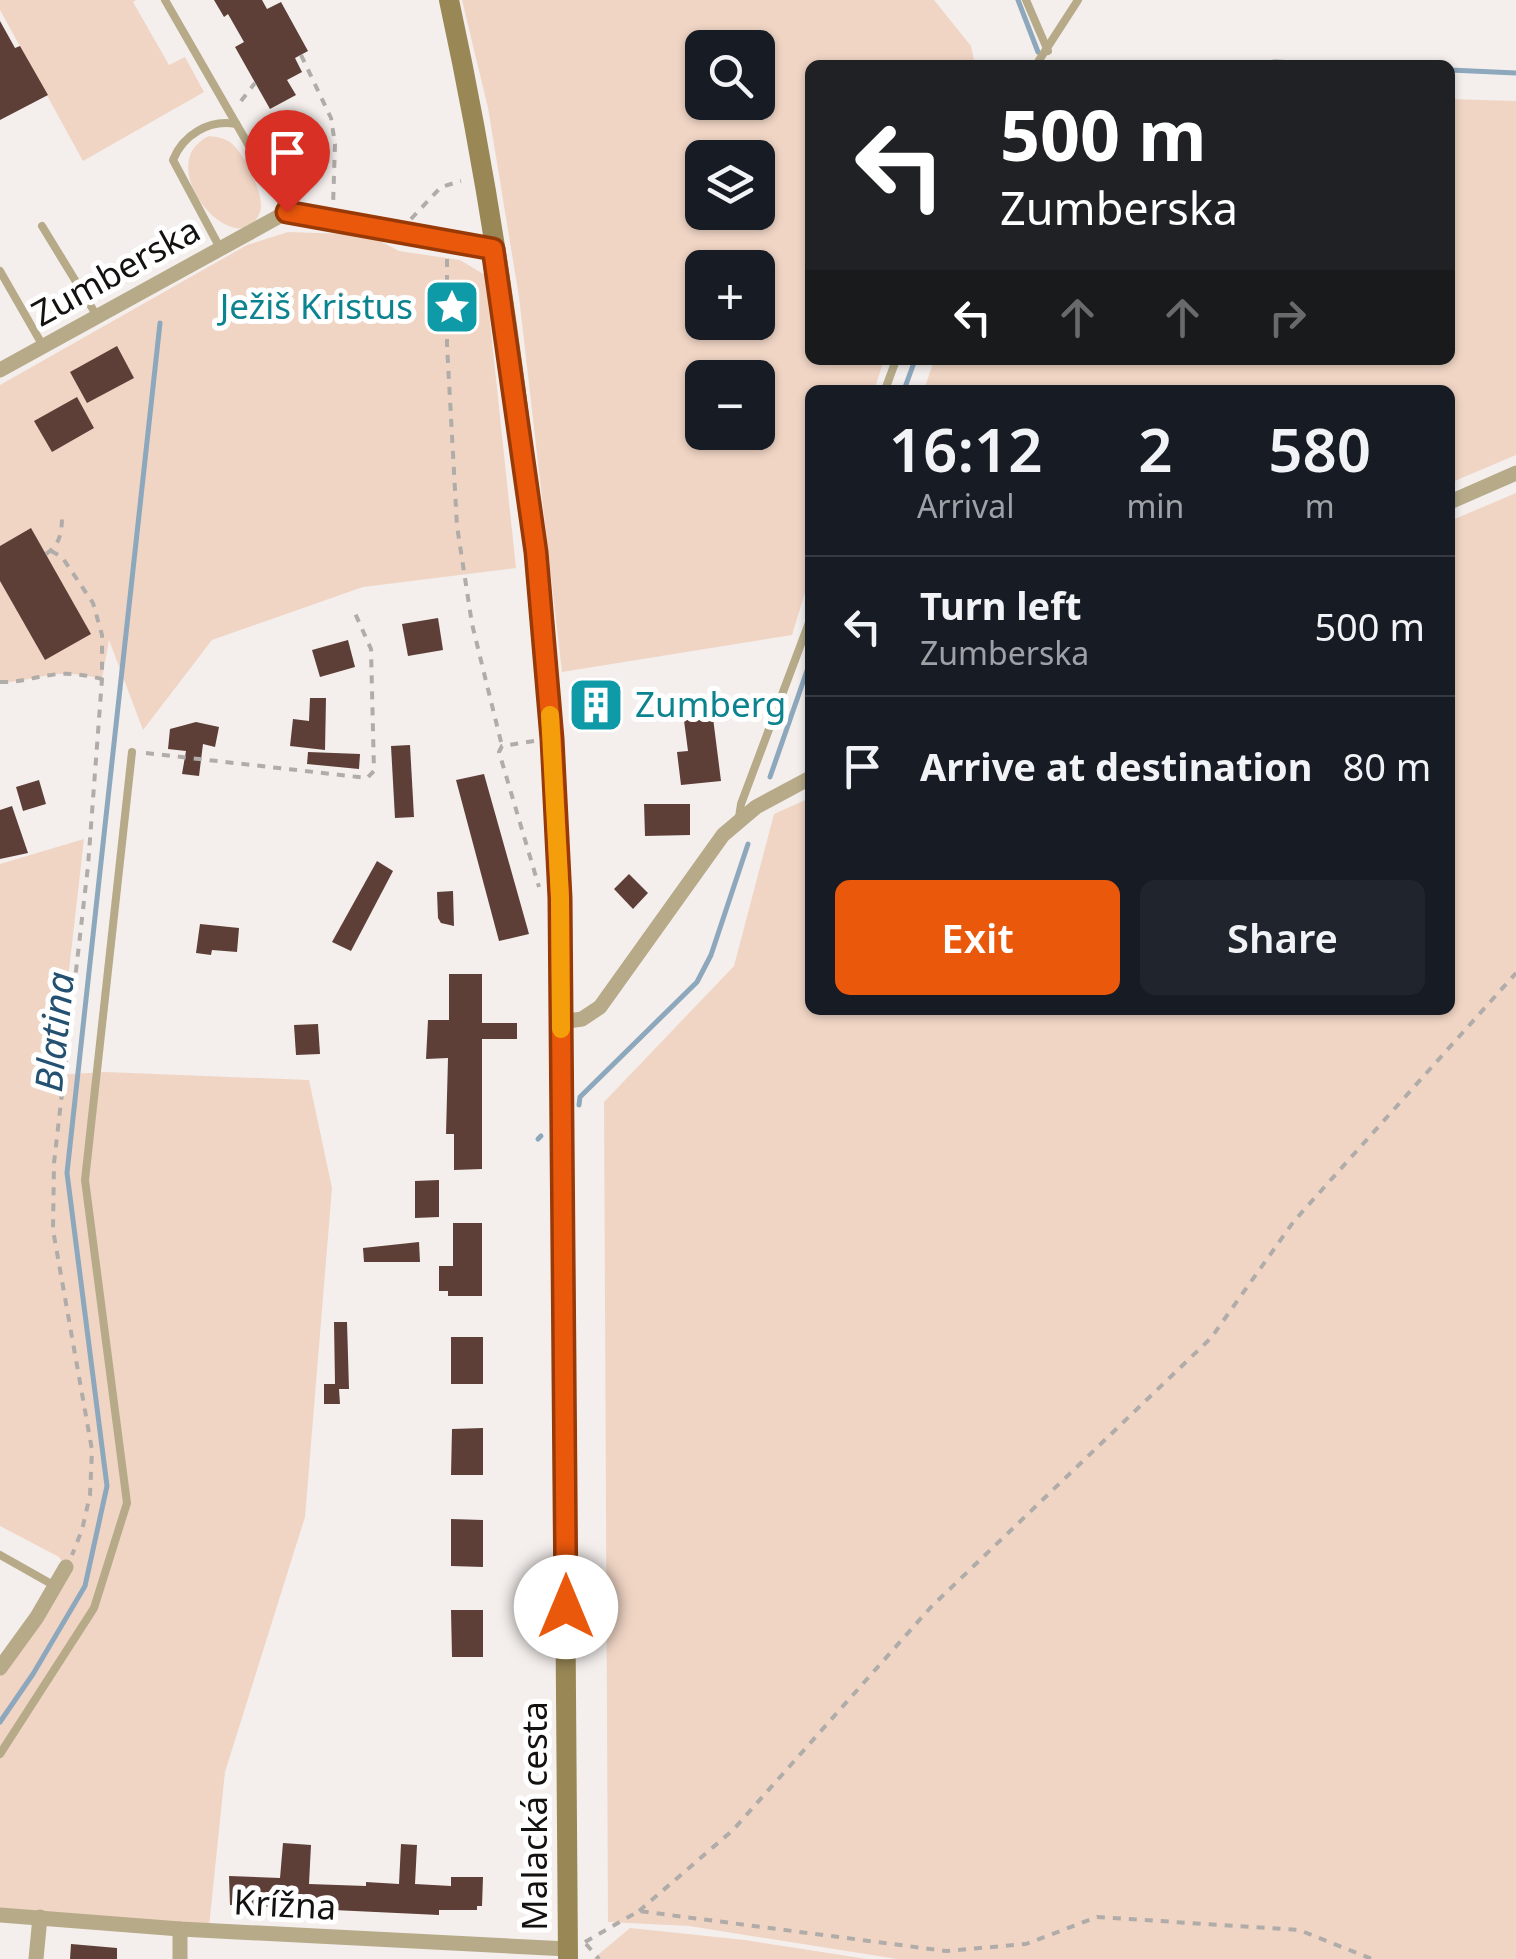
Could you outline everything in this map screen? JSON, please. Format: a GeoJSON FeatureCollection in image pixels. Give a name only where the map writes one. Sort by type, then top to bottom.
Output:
{"type":"FeatureCollection","features":[{"type":"Feature","properties":{"kind":"main road","name":"Malacká cesta"},"geometry":{"type":"LineString","coordinates":[[449,0],[493,249],[536,552],[552,739],[560,898],[573,1950]]}},
{"type":"Feature","properties":{"kind":"street"},"geometry":{"type":"LineString","coordinates":[[287,212],[493,249]]}},
{"type":"Feature","properties":{"kind":"street","name":"Zumberska"},"geometry":{"type":"LineString","coordinates":[[0,370],[287,212]]}},
{"type":"Feature","properties":{"kind":"street"},"geometry":{"type":"LineString","coordinates":[[1455,500],[1516,473]]}},
{"type":"Feature","properties":{"kind":"street"},"geometry":{"type":"LineString","coordinates":[[561,1022],[582,1019],[600,1007],[665,914],[738,821],[805,780]]}},
{"type":"Feature","properties":{"kind":"street"},"geometry":{"type":"LineString","coordinates":[[0,1668],[66,1567]]}},
{"type":"Feature","properties":{"kind":"street","name":"Krížna"},"geometry":{"type":"LineString","coordinates":[[0,1915],[573,1950]]}},
{"type":"Feature","properties":{"kind":"street"},"geometry":{"type":"LineString","coordinates":[[36,1959],[40,1918]]}},
{"type":"Feature","properties":{"kind":"street"},"geometry":{"type":"LineString","coordinates":[[180,1929],[180,1959]]}},
{"type":"Feature","properties":{"kind":"lane"},"geometry":{"type":"LineString","coordinates":[[165,0],[287,212]]}},
{"type":"Feature","properties":{"kind":"lane"},"geometry":{"type":"LineString","coordinates":[[1026,0],[1048,50]]}},
{"type":"Feature","properties":{"kind":"lane"},"geometry":{"type":"LineString","coordinates":[[1040,60],[1078,0]]}},
{"type":"Feature","properties":{"kind":"lane"},"geometry":{"type":"LineString","coordinates":[[220,248],[172,160],[180,142],[219,121],[236,124]]}},
{"type":"Feature","properties":{"kind":"lane"},"geometry":{"type":"LineString","coordinates":[[42,226],[98,316]]}},
{"type":"Feature","properties":{"kind":"lane"},"geometry":{"type":"LineString","coordinates":[[0,271],[43,346]]}},
{"type":"Feature","properties":{"kind":"lane"},"geometry":{"type":"LineString","coordinates":[[738,821],[740,804],[805,633]]}},
{"type":"Feature","properties":{"kind":"lane"},"geometry":{"type":"LineString","coordinates":[[0,1754],[94,1608],[127,1502],[84,1180],[132,752]]}},
{"type":"Feature","properties":{"kind":"lane"},"geometry":{"type":"LineString","coordinates":[[0,1555],[55,1586]]}},
{"type":"Feature","properties":{"kind":"path"},"geometry":{"type":"LineString","coordinates":[[301,55],[331,118],[336,144],[332,211]]}},
{"type":"Feature","properties":{"kind":"path"},"geometry":{"type":"LineString","coordinates":[[241,102],[255,83]]}},
{"type":"Feature","properties":{"kind":"path"},"geometry":{"type":"LineString","coordinates":[[411,220],[441,187],[460,181]]}},
{"type":"Feature","properties":{"kind":"path"},"geometry":{"type":"LineString","coordinates":[[447,259],[446,344],[458,526],[472,624],[502,746],[503,766],[538,886],[544,894],[560,898]]}},
{"type":"Feature","properties":{"kind":"path"},"geometry":{"type":"LineString","coordinates":[[62,514],[62,534],[48,552],[62,557],[94,604],[102,635],[88,866],[54,1162],[53,1230],[92,1450],[90,1496],[82,1530],[66,1567]]}},
{"type":"Feature","properties":{"kind":"path"},"geometry":{"type":"LineString","coordinates":[[132,752],[367,778],[374,770],[371,649],[354,611]]}},
{"type":"Feature","properties":{"kind":"path"},"geometry":{"type":"LineString","coordinates":[[0,682],[21,683],[50,674],[102,679]]}},
{"type":"Feature","properties":{"kind":"path"},"geometry":{"type":"LineString","coordinates":[[502,746],[552,739]]}},
{"type":"Feature","properties":{"kind":"path"},"geometry":{"type":"LineString","coordinates":[[573,1950],[639,1910],[733,1830],[931,1607],[1211,1338],[1294,1222],[1516,973]]}},
{"type":"Feature","properties":{"kind":"path"},"geometry":{"type":"LineString","coordinates":[[639,1910],[946,1951],[1026,1944],[1096,1917],[1298,1930],[1372,1959]]}},
{"type":"Feature","properties":{"kind":"path"},"geometry":{"type":"LineString","coordinates":[[573,1950],[599,1959]]}},
{"type":"Feature","properties":{"kind":"shaded area"},"geometry":{"type":"Polygon","coordinates":[[[0,0],[136,0],[133,2],[169,65],[185,57],[204,92],[83,161],[0,10],[0,0]]]}},
{"type":"Feature","properties":{"kind":"shaded area"},"geometry":{"type":"Polygon","coordinates":[[[462,0],[934,0],[971,46],[974,60],[805,60],[805,365],[882,365],[876,385],[805,385],[805,592],[792,635],[562,672],[519,297],[488,108],[462,0]]]}},
{"type":"Feature","properties":{"kind":"shaded area"},"geometry":{"type":"Polygon","coordinates":[[[1455,99],[1516,101],[1516,455],[1455,481],[1455,385],[926,385],[932,365],[1455,365],[1455,99]]]}},
{"type":"Feature","properties":{"kind":"shaded area"},"geometry":{"type":"Polygon","coordinates":[[[209,136],[231,143],[253,176],[261,205],[249,226],[234,228],[218,220],[203,206],[193,188],[188,168],[193,150],[209,136]]]}},
{"type":"Feature","properties":{"kind":"shaded area"},"geometry":{"type":"Polygon","coordinates":[[[288,232],[376,239],[399,251],[460,260],[485,275],[516,568],[363,587],[212,640],[143,730],[109,640],[102,679],[64,674],[0,682],[0,385],[247,245],[288,232]]]}},
{"type":"Feature","properties":{"kind":"shaded area"},"geometry":{"type":"Polygon","coordinates":[[[1516,493],[1516,1959],[897,1959],[689,1926],[608,1922],[604,1102],[734,966],[774,814],[805,800],[805,1015],[1455,1015],[1455,519],[1516,493]]]}},
{"type":"Feature","properties":{"kind":"shaded area"},"geometry":{"type":"Polygon","coordinates":[[[84,839],[57,1075],[105,1072],[309,1080],[332,1188],[305,1517],[225,1772],[208,1937],[0,1918],[0,1665],[66,1567],[59,1557],[0,1526],[0,864],[84,839]]]}},
{"type":"Feature","properties":{"kind":"shaded area"},"geometry":{"type":"Polygon","coordinates":[[[630,1928],[745,1940],[867,1959],[593,1959],[630,1928]]]}},
{"type":"Feature","properties":{"kind":"building"},"geometry":{"type":"Polygon","coordinates":[[[214,0],[262,0],[267,9],[281,2],[308,51],[295,58],[302,72],[287,80],[296,95],[270,109],[235,47],[244,42],[228,14],[224,17],[214,0]]]}},
{"type":"Feature","properties":{"kind":"building"},"geometry":{"type":"Polygon","coordinates":[[[0,21],[15,48],[20,46],[48,95],[0,120],[0,21]]]}},
{"type":"Feature","properties":{"kind":"building"},"geometry":{"type":"Polygon","coordinates":[[[117,346],[134,378],[87,403],[70,372],[117,346]]]}},
{"type":"Feature","properties":{"kind":"building"},"geometry":{"type":"Polygon","coordinates":[[[77,397],[94,428],[52,452],[34,421],[77,397]]]}},
{"type":"Feature","properties":{"kind":"building"},"geometry":{"type":"Polygon","coordinates":[[[31,528],[91,634],[45,660],[0,581],[0,546],[31,528]]]}},
{"type":"Feature","properties":{"kind":"building"},"geometry":{"type":"Polygon","coordinates":[[[438,618],[443,650],[408,656],[402,624],[438,618]]]}},
{"type":"Feature","properties":{"kind":"building"},"geometry":{"type":"Polygon","coordinates":[[[348,640],[355,667],[320,677],[312,650],[348,640]]]}},
{"type":"Feature","properties":{"kind":"building","name":"Zumberg"},"geometry":{"type":"Polygon","coordinates":[[[607,684],[612,718],[584,722],[579,688],[607,684]]]}},
{"type":"Feature","properties":{"kind":"building"},"geometry":{"type":"Polygon","coordinates":[[[310,698],[326,698],[325,750],[290,746],[293,719],[309,721],[310,698]]]}},
{"type":"Feature","properties":{"kind":"building"},"geometry":{"type":"Polygon","coordinates":[[[712,710],[721,781],[681,785],[677,752],[688,751],[683,713],[712,710]]]}},
{"type":"Feature","properties":{"kind":"building"},"geometry":{"type":"Polygon","coordinates":[[[196,722],[219,727],[215,747],[203,744],[199,776],[182,774],[186,751],[168,749],[170,729],[196,722]]]}},
{"type":"Feature","properties":{"kind":"building"},"geometry":{"type":"Polygon","coordinates":[[[410,745],[414,817],[395,818],[391,746],[410,745]]]}},
{"type":"Feature","properties":{"kind":"building"},"geometry":{"type":"Polygon","coordinates":[[[308,752],[360,754],[359,769],[307,764],[308,752]]]}},
{"type":"Feature","properties":{"kind":"building"},"geometry":{"type":"Polygon","coordinates":[[[484,774],[529,934],[499,941],[456,780],[484,774]]]}},
{"type":"Feature","properties":{"kind":"building"},"geometry":{"type":"Polygon","coordinates":[[[39,780],[46,804],[23,811],[16,787],[39,780]]]}},
{"type":"Feature","properties":{"kind":"building"},"geometry":{"type":"Polygon","coordinates":[[[644,804],[690,804],[690,835],[645,836],[644,804]]]}},
{"type":"Feature","properties":{"kind":"building"},"geometry":{"type":"Polygon","coordinates":[[[12,806],[28,853],[0,859],[0,810],[12,806]]]}},
{"type":"Feature","properties":{"kind":"building"},"geometry":{"type":"Polygon","coordinates":[[[377,861],[393,871],[351,951],[332,942],[377,861]]]}},
{"type":"Feature","properties":{"kind":"building"},"geometry":{"type":"Polygon","coordinates":[[[629,874],[648,893],[633,909],[614,889],[629,874]]]}},
{"type":"Feature","properties":{"kind":"building"},"geometry":{"type":"Polygon","coordinates":[[[453,891],[454,926],[441,923],[438,918],[437,892],[453,891]]]}},
{"type":"Feature","properties":{"kind":"building"},"geometry":{"type":"Polygon","coordinates":[[[200,924],[239,928],[237,952],[196,953],[200,924]]]}},
{"type":"Feature","properties":{"kind":"building"},"geometry":{"type":"Polygon","coordinates":[[[449,974],[482,974],[482,1023],[517,1023],[517,1039],[482,1039],[482,1169],[454,1170],[454,1134],[446,1134],[448,1058],[426,1059],[428,1020],[449,1020],[449,974]]]}},
{"type":"Feature","properties":{"kind":"building"},"geometry":{"type":"Polygon","coordinates":[[[318,1024],[320,1054],[296,1055],[294,1025],[318,1024]]]}},
{"type":"Feature","properties":{"kind":"building"},"geometry":{"type":"Polygon","coordinates":[[[439,1180],[439,1217],[415,1218],[415,1181],[439,1180]]]}},
{"type":"Feature","properties":{"kind":"building"},"geometry":{"type":"Polygon","coordinates":[[[453,1223],[482,1223],[482,1296],[448,1296],[448,1291],[439,1291],[439,1266],[453,1266],[453,1223]]]}},
{"type":"Feature","properties":{"kind":"building"},"geometry":{"type":"Polygon","coordinates":[[[419,1242],[420,1262],[364,1262],[363,1248],[419,1242]]]}},
{"type":"Feature","properties":{"kind":"building"},"geometry":{"type":"Polygon","coordinates":[[[334,1322],[347,1322],[349,1389],[339,1389],[340,1404],[324,1404],[324,1384],[335,1384],[334,1322]]]}},
{"type":"Feature","properties":{"kind":"building"},"geometry":{"type":"Polygon","coordinates":[[[451,1337],[483,1337],[483,1384],[451,1384],[451,1337]]]}},
{"type":"Feature","properties":{"kind":"building"},"geometry":{"type":"Polygon","coordinates":[[[483,1428],[483,1475],[451,1475],[452,1429],[483,1428]]]}},
{"type":"Feature","properties":{"kind":"building"},"geometry":{"type":"Polygon","coordinates":[[[451,1519],[483,1520],[483,1567],[451,1566],[451,1519]]]}},
{"type":"Feature","properties":{"kind":"building"},"geometry":{"type":"Polygon","coordinates":[[[451,1610],[483,1610],[483,1657],[452,1657],[451,1610]]]}},
{"type":"Feature","properties":{"kind":"building"},"geometry":{"type":"Polygon","coordinates":[[[283,1843],[311,1845],[309,1884],[366,1886],[366,1882],[399,1884],[401,1844],[417,1845],[415,1884],[451,1886],[451,1877],[483,1877],[482,1906],[477,1906],[477,1910],[439,1910],[439,1915],[230,1905],[229,1876],[280,1878],[283,1843]]]}},
{"type":"Feature","properties":{"kind":"building"},"geometry":{"type":"Polygon","coordinates":[[[71,1944],[117,1948],[117,1959],[70,1959],[71,1944]]]}},
{"type":"Feature","properties":{"kind":"waterway"},"geometry":{"type":"LineString","coordinates":[[1018,0],[1038,52]]}},
{"type":"Feature","properties":{"kind":"waterway"},"geometry":{"type":"LineString","coordinates":[[1455,70],[1516,73]]}},
{"type":"Feature","properties":{"kind":"waterway","name":"Blatina"},"geometry":{"type":"LineString","coordinates":[[0,1722],[85,1586],[107,1486],[67,1173],[160,323]]}},
{"type":"Feature","properties":{"kind":"waterway"},"geometry":{"type":"LineString","coordinates":[[906,385],[913,365]]}},
{"type":"Feature","properties":{"kind":"waterway"},"geometry":{"type":"LineString","coordinates":[[770,777],[805,676]]}},
{"type":"Feature","properties":{"kind":"waterway"},"geometry":{"type":"LineString","coordinates":[[579,1105],[580,1097],[697,982],[711,955],[748,844]]}},
{"type":"Feature","properties":{"kind":"waterway"},"geometry":{"type":"LineString","coordinates":[[538,1139],[541,1136]]}},
{"type":"Feature","properties":{"kind":"slow traffic"},"geometry":{"type":"LineString","coordinates":[[550,715],[560,898],[561,1029]]}},
{"type":"Feature","properties":{"kind":"place","name":"Ježiš Kristus"},"geometry":{"type":"Point","coordinates":[452,307]}},
{"type":"Feature","properties":{"kind":"place","name":"Zumberg"},"geometry":{"type":"Point","coordinates":[596,705]}},
{"type":"Feature","properties":{"kind":"route"},"geometry":{"type":"LineString","coordinates":[[287,212],[493,249],[536,552],[552,739],[560,898],[566,1607]]}}]}
